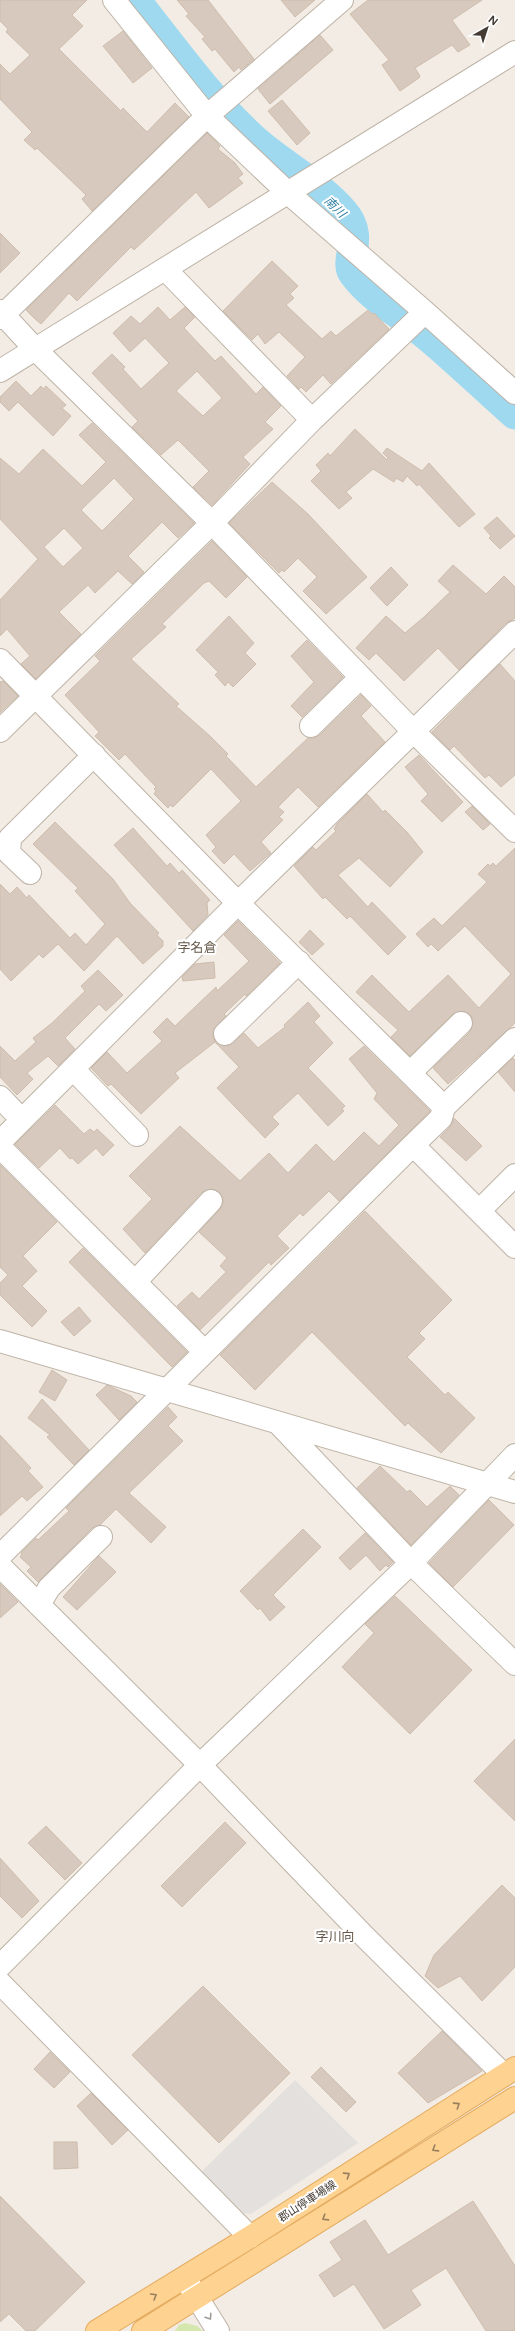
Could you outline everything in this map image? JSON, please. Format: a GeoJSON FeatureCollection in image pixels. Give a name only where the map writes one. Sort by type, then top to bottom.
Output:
{"type":"FeatureCollection","features":[{"type":"Feature","properties":{"kind":"main road","name":"郡山停車場線"},"geometry":{"type":"LineString","coordinates":[[96,2331],[185,2278],[510,2072]]}},
{"type":"Feature","properties":{"kind":"main road"},"geometry":{"type":"LineString","coordinates":[[146,2330],[515,2098]]}},
{"type":"Feature","properties":{"kind":"street"},"geometry":{"type":"LineString","coordinates":[[114,0],[206,116],[287,192],[425,312],[515,393]]}},
{"type":"Feature","properties":{"kind":"street"},"geometry":{"type":"LineString","coordinates":[[342,0],[206,116],[1,314],[212,523],[414,732],[515,831]]}},
{"type":"Feature","properties":{"kind":"street"},"geometry":{"type":"LineString","coordinates":[[0,371],[515,52]]}},
{"type":"Feature","properties":{"kind":"street"},"geometry":{"type":"LineString","coordinates":[[165,269],[312,420]]}},
{"type":"Feature","properties":{"kind":"street"},"geometry":{"type":"LineString","coordinates":[[0,731],[212,523],[312,420],[425,312]]}},
{"type":"Feature","properties":{"kind":"street"},"geometry":{"type":"LineString","coordinates":[[0,1142],[238,903],[515,632]]}},
{"type":"Feature","properties":{"kind":"street"},"geometry":{"type":"LineString","coordinates":[[0,660],[238,903],[444,1107]]}},
{"type":"Feature","properties":{"kind":"street"},"geometry":{"type":"LineString","coordinates":[[311,726],[361,677]]}},
{"type":"Feature","properties":{"kind":"street"},"geometry":{"type":"LineString","coordinates":[[30,873],[9,853],[10,838],[94,755]]}},
{"type":"Feature","properties":{"kind":"street"},"geometry":{"type":"LineString","coordinates":[[225,1034],[298,962]]}},
{"type":"Feature","properties":{"kind":"street"},"geometry":{"type":"LineString","coordinates":[[410,1073],[461,1023]]}},
{"type":"Feature","properties":{"kind":"street"},"geometry":{"type":"LineString","coordinates":[[0,1556],[167,1390],[204,1351],[441,1118],[444,1107],[515,1039]]}},
{"type":"Feature","properties":{"kind":"street"},"geometry":{"type":"LineString","coordinates":[[73,1069],[137,1135]]}},
{"type":"Feature","properties":{"kind":"street"},"geometry":{"type":"LineString","coordinates":[[0,1098],[22,1120]]}},
{"type":"Feature","properties":{"kind":"street"},"geometry":{"type":"LineString","coordinates":[[413,1146],[515,1247]]}},
{"type":"Feature","properties":{"kind":"street"},"geometry":{"type":"LineString","coordinates":[[0,1147],[204,1351]]}},
{"type":"Feature","properties":{"kind":"street"},"geometry":{"type":"LineString","coordinates":[[479,1211],[515,1175]]}},
{"type":"Feature","properties":{"kind":"street"},"geometry":{"type":"LineString","coordinates":[[135,1282],[211,1201]]}},
{"type":"Feature","properties":{"kind":"street"},"geometry":{"type":"LineString","coordinates":[[0,1341],[515,1492]]}},
{"type":"Feature","properties":{"kind":"street"},"geometry":{"type":"LineString","coordinates":[[278,1422],[412,1563],[515,1664]]}},
{"type":"Feature","properties":{"kind":"street"},"geometry":{"type":"LineString","coordinates":[[0,1966],[200,1766],[412,1563],[515,1455]]}},
{"type":"Feature","properties":{"kind":"street"},"geometry":{"type":"LineString","coordinates":[[38,1605],[49,1588],[101,1537]]}},
{"type":"Feature","properties":{"kind":"street"},"geometry":{"type":"LineString","coordinates":[[0,1566],[200,1766],[360,1932],[510,2072]]}},
{"type":"Feature","properties":{"kind":"street"},"geometry":{"type":"LineString","coordinates":[[0,1983],[250,2237]]}},
{"type":"Feature","properties":{"kind":"street"},"geometry":{"type":"LineString","coordinates":[[185,2278],[218,2331]]}},
{"type":"Feature","properties":{"kind":"street"},"geometry":{"type":"LineString","coordinates":[[132,2309],[146,2330]]}},
{"type":"Feature","properties":{"kind":"green space"},"geometry":{"type":"Polygon","coordinates":[[[185,2323],[197,2326],[203,2331],[175,2331],[179,2325],[185,2323]]]}},
{"type":"Feature","properties":{"kind":"shaded area"},"geometry":{"type":"Polygon","coordinates":[[[295,2080],[358,2143],[251,2214],[244,2213],[201,2172],[295,2080]]]}},
{"type":"Feature","properties":{"kind":"building"},"geometry":{"type":"Polygon","coordinates":[[[0,0],[87,0],[72,15],[83,26],[59,49],[121,111],[123,108],[147,132],[175,103],[189,117],[92,211],[82,199],[86,195],[37,148],[35,150],[24,140],[32,132],[0,99],[0,64],[10,74],[30,55],[6,32],[8,29],[0,21],[0,0]]]}},
{"type":"Feature","properties":{"kind":"building"},"geometry":{"type":"Polygon","coordinates":[[[177,0],[208,0],[254,59],[241,70],[239,67],[234,72],[215,49],[212,51],[202,39],[205,37],[186,16],[189,14],[177,0]]]}},
{"type":"Feature","properties":{"kind":"building"},"geometry":{"type":"Polygon","coordinates":[[[281,0],[315,0],[295,17],[281,0]]]}},
{"type":"Feature","properties":{"kind":"building"},"geometry":{"type":"Polygon","coordinates":[[[368,0],[482,0],[452,20],[470,45],[458,52],[452,45],[415,68],[420,76],[419,78],[400,91],[382,65],[389,60],[350,14],[368,0]]]}},
{"type":"Feature","properties":{"kind":"building"},"geometry":{"type":"Polygon","coordinates":[[[123,31],[152,68],[133,83],[103,46],[123,31]]]}},
{"type":"Feature","properties":{"kind":"building"},"geometry":{"type":"Polygon","coordinates":[[[320,35],[333,50],[270,104],[258,89],[320,35]]]}},
{"type":"Feature","properties":{"kind":"building"},"geometry":{"type":"Polygon","coordinates":[[[282,100],[310,133],[297,145],[268,111],[282,100]]]}},
{"type":"Feature","properties":{"kind":"building"},"geometry":{"type":"Polygon","coordinates":[[[207,133],[220,146],[218,149],[235,163],[243,174],[238,178],[243,183],[209,208],[196,192],[134,250],[131,247],[77,301],[69,293],[41,324],[35,319],[26,310],[207,133]]]}},
{"type":"Feature","properties":{"kind":"building"},"geometry":{"type":"Polygon","coordinates":[[[0,233],[20,253],[0,273],[0,233]]]}},
{"type":"Feature","properties":{"kind":"building"},"geometry":{"type":"Polygon","coordinates":[[[272,261],[298,286],[290,294],[294,298],[286,305],[322,339],[331,331],[336,336],[368,310],[372,314],[374,313],[389,329],[331,384],[323,375],[306,392],[301,387],[299,389],[287,376],[305,357],[279,332],[265,344],[258,334],[252,340],[223,311],[272,261]]]}},
{"type":"Feature","properties":{"kind":"building"},"geometry":{"type":"Polygon","coordinates":[[[158,307],[170,320],[185,307],[195,317],[184,328],[215,361],[221,356],[256,394],[263,387],[281,406],[265,422],[273,429],[243,457],[250,464],[212,505],[193,487],[209,471],[178,440],[161,455],[132,427],[138,421],[92,373],[112,354],[125,367],[123,369],[141,389],[169,363],[145,338],[130,352],[113,333],[131,316],[140,324],[158,307]],[[197,371],[176,391],[203,416],[222,398],[197,371]]]}},
{"type":"Feature","properties":{"kind":"building"},"geometry":{"type":"Polygon","coordinates":[[[16,381],[31,396],[41,386],[43,389],[46,386],[66,405],[62,408],[71,416],[53,436],[18,402],[9,411],[0,402],[0,397],[16,381]]]}},
{"type":"Feature","properties":{"kind":"building"},"geometry":{"type":"Polygon","coordinates":[[[92,423],[194,523],[178,538],[162,522],[128,556],[144,572],[132,584],[118,571],[95,593],[88,585],[59,612],[81,634],[36,679],[21,664],[30,656],[7,629],[0,636],[0,600],[38,559],[0,519],[0,458],[19,474],[43,449],[82,486],[106,462],[79,435],[92,423]],[[114,478],[81,510],[102,531],[134,499],[114,478]],[[64,528],[44,547],[63,567],[83,548],[64,528]]]}},
{"type":"Feature","properties":{"kind":"building"},"geometry":{"type":"Polygon","coordinates":[[[355,429],[387,460],[388,458],[383,453],[387,448],[422,471],[429,463],[475,514],[459,527],[419,484],[417,486],[407,476],[403,482],[396,478],[394,482],[373,469],[346,492],[352,498],[339,509],[311,481],[321,471],[316,465],[328,453],[330,456],[355,429]]]}},
{"type":"Feature","properties":{"kind":"building"},"geometry":{"type":"Polygon","coordinates":[[[272,482],[308,514],[367,577],[326,614],[303,591],[317,577],[298,558],[284,572],[282,570],[279,573],[229,523],[272,482]]]}},
{"type":"Feature","properties":{"kind":"building"},"geometry":{"type":"Polygon","coordinates":[[[497,517],[515,536],[500,549],[489,538],[491,536],[484,528],[497,517]]]}},
{"type":"Feature","properties":{"kind":"building"},"geometry":{"type":"Polygon","coordinates":[[[212,541],[247,577],[226,598],[209,581],[204,583],[162,624],[166,627],[131,659],[179,704],[176,706],[228,754],[226,756],[256,787],[308,738],[314,738],[320,735],[361,695],[371,706],[361,716],[385,742],[318,807],[298,787],[278,807],[284,812],[279,817],[283,820],[261,842],[271,853],[250,871],[234,854],[224,864],[212,851],[216,847],[206,835],[241,801],[211,769],[173,807],[170,805],[168,808],[154,794],[156,791],[154,789],[156,787],[125,754],[119,760],[95,736],[99,732],[65,695],[100,661],[95,656],[212,541]]]}},
{"type":"Feature","properties":{"kind":"building"},"geometry":{"type":"Polygon","coordinates":[[[453,565],[486,594],[504,576],[515,587],[515,618],[506,623],[459,670],[438,648],[404,681],[376,653],[369,660],[356,648],[386,616],[405,633],[424,617],[450,592],[438,581],[453,565]]]}},
{"type":"Feature","properties":{"kind":"building"},"geometry":{"type":"Polygon","coordinates":[[[391,567],[408,585],[387,606],[370,588],[391,567]]]}},
{"type":"Feature","properties":{"kind":"building"},"geometry":{"type":"Polygon","coordinates":[[[229,616],[254,643],[245,653],[256,664],[233,687],[228,682],[225,686],[215,675],[218,672],[196,650],[229,616]]]}},
{"type":"Feature","properties":{"kind":"building"},"geometry":{"type":"Polygon","coordinates":[[[307,640],[343,677],[302,717],[291,706],[314,682],[291,656],[307,640]]]}},
{"type":"Feature","properties":{"kind":"building"},"geometry":{"type":"Polygon","coordinates":[[[500,664],[515,681],[515,775],[501,787],[489,775],[485,778],[454,746],[450,750],[432,732],[500,664]]]}},
{"type":"Feature","properties":{"kind":"building"},"geometry":{"type":"Polygon","coordinates":[[[3,681],[18,696],[0,713],[0,682],[3,681]]]}},
{"type":"Feature","properties":{"kind":"building"},"geometry":{"type":"Polygon","coordinates":[[[419,755],[463,802],[442,822],[421,801],[428,794],[405,767],[419,755]]]}},
{"type":"Feature","properties":{"kind":"building"},"geometry":{"type":"Polygon","coordinates":[[[367,794],[383,812],[385,810],[407,832],[423,852],[390,887],[359,858],[338,875],[368,907],[372,902],[406,937],[388,955],[350,916],[347,919],[325,897],[323,899],[294,866],[313,847],[316,850],[336,831],[334,829],[337,824],[367,794]]]}},
{"type":"Feature","properties":{"kind":"building"},"geometry":{"type":"Polygon","coordinates":[[[472,806],[490,824],[483,830],[465,812],[472,806]]]}},
{"type":"Feature","properties":{"kind":"building"},"geometry":{"type":"Polygon","coordinates":[[[55,822],[113,879],[130,903],[159,933],[157,935],[163,941],[163,946],[143,964],[117,936],[84,971],[58,944],[43,958],[39,954],[11,981],[0,969],[0,884],[10,894],[17,887],[27,898],[29,895],[70,938],[75,933],[86,945],[105,924],[75,891],[78,888],[33,844],[55,822]]]}},
{"type":"Feature","properties":{"kind":"building"},"geometry":{"type":"Polygon","coordinates":[[[133,828],[167,866],[170,863],[179,873],[182,870],[210,900],[207,903],[208,915],[193,931],[114,845],[133,828]]]}},
{"type":"Feature","properties":{"kind":"building"},"geometry":{"type":"Polygon","coordinates":[[[515,848],[515,1023],[448,1084],[433,1068],[470,1032],[473,1020],[470,1014],[464,1011],[453,1014],[410,1056],[391,1037],[398,1030],[356,992],[372,975],[409,1012],[448,975],[479,1008],[511,974],[465,926],[438,951],[431,944],[428,947],[416,934],[434,918],[442,926],[487,882],[478,874],[488,864],[490,866],[493,863],[496,866],[515,848]]]}},
{"type":"Feature","properties":{"kind":"building"},"geometry":{"type":"Polygon","coordinates":[[[238,921],[280,963],[246,996],[245,994],[224,1014],[226,1016],[213,1030],[213,1037],[216,1043],[228,1046],[244,1033],[258,1048],[285,1027],[284,1025],[308,1002],[320,1016],[314,1022],[333,1043],[308,1068],[345,1106],[342,1109],[344,1111],[328,1126],[298,1093],[272,1117],[279,1124],[265,1138],[217,1088],[239,1067],[215,1042],[175,1073],[179,1078],[141,1114],[111,1084],[108,1086],[91,1068],[107,1052],[127,1073],[162,1041],[153,1032],[167,1018],[175,1026],[216,987],[217,991],[249,961],[224,935],[238,921]]]}},
{"type":"Feature","properties":{"kind":"building"},"geometry":{"type":"Polygon","coordinates":[[[310,930],[324,944],[312,955],[299,942],[310,930]]]}},
{"type":"Feature","properties":{"kind":"building"},"geometry":{"type":"Polygon","coordinates":[[[214,962],[215,978],[183,981],[182,977],[195,964],[214,962]]]}},
{"type":"Feature","properties":{"kind":"building"},"geometry":{"type":"Polygon","coordinates":[[[98,970],[123,995],[106,1011],[99,1004],[65,1038],[75,1049],[58,1066],[48,1056],[27,1073],[33,1079],[17,1095],[0,1077],[0,1046],[15,1061],[36,1042],[33,1038],[52,1023],[85,991],[81,986],[98,970]]]}},
{"type":"Feature","properties":{"kind":"building"},"geometry":{"type":"Polygon","coordinates":[[[364,1046],[430,1111],[339,1201],[329,1191],[303,1216],[300,1213],[277,1236],[289,1248],[271,1265],[269,1262],[200,1330],[177,1306],[192,1292],[199,1299],[226,1272],[220,1266],[227,1258],[199,1232],[220,1209],[223,1203],[223,1197],[219,1192],[213,1189],[202,1192],[145,1253],[123,1229],[152,1199],[129,1176],[180,1126],[240,1181],[269,1153],[288,1173],[316,1144],[334,1162],[364,1132],[379,1146],[399,1125],[374,1099],[377,1093],[349,1059],[364,1046]]]}},
{"type":"Feature","properties":{"kind":"building"},"geometry":{"type":"Polygon","coordinates":[[[513,1058],[515,1060],[515,1092],[498,1072],[513,1058]]]}},
{"type":"Feature","properties":{"kind":"building"},"geometry":{"type":"Polygon","coordinates":[[[55,1105],[84,1134],[90,1129],[94,1132],[97,1129],[114,1145],[103,1156],[96,1148],[78,1164],[72,1158],[70,1159],[60,1148],[39,1168],[15,1144],[55,1105]]]}},
{"type":"Feature","properties":{"kind":"building"},"geometry":{"type":"Polygon","coordinates":[[[454,1118],[482,1146],[466,1161],[440,1137],[450,1127],[454,1118]]]}},
{"type":"Feature","properties":{"kind":"building"},"geometry":{"type":"Polygon","coordinates":[[[0,1165],[57,1222],[23,1256],[37,1271],[22,1286],[47,1311],[32,1327],[0,1295],[0,1283],[8,1275],[0,1267],[0,1165]]]}},
{"type":"Feature","properties":{"kind":"building"},"geometry":{"type":"Polygon","coordinates":[[[365,1211],[452,1300],[419,1333],[425,1339],[407,1357],[445,1395],[448,1392],[475,1418],[441,1453],[408,1423],[405,1426],[312,1332],[255,1390],[220,1355],[365,1211]]]}},
{"type":"Feature","properties":{"kind":"building"},"geometry":{"type":"Polygon","coordinates":[[[83,1248],[187,1352],[172,1367],[69,1262],[83,1248]]]}},
{"type":"Feature","properties":{"kind":"building"},"geometry":{"type":"Polygon","coordinates":[[[79,1307],[91,1321],[74,1336],[61,1322],[79,1307]]]}},
{"type":"Feature","properties":{"kind":"building"},"geometry":{"type":"Polygon","coordinates":[[[52,1370],[67,1380],[55,1401],[39,1392],[52,1370]]]}},
{"type":"Feature","properties":{"kind":"building"},"geometry":{"type":"Polygon","coordinates":[[[107,1385],[131,1396],[137,1402],[119,1420],[96,1395],[107,1385]]]}},
{"type":"Feature","properties":{"kind":"building"},"geometry":{"type":"Polygon","coordinates":[[[42,1399],[89,1450],[74,1465],[47,1437],[50,1435],[28,1418],[42,1399]]]}},
{"type":"Feature","properties":{"kind":"building"},"geometry":{"type":"Polygon","coordinates":[[[168,1407],[177,1417],[168,1426],[183,1441],[129,1493],[166,1527],[151,1543],[116,1509],[100,1525],[92,1528],[38,1582],[27,1571],[31,1567],[20,1557],[22,1554],[21,1553],[36,1538],[38,1540],[69,1511],[66,1508],[168,1407]]]}},
{"type":"Feature","properties":{"kind":"building"},"geometry":{"type":"Polygon","coordinates":[[[0,1435],[31,1468],[28,1471],[43,1487],[27,1501],[22,1496],[0,1516],[0,1435]]]}},
{"type":"Feature","properties":{"kind":"building"},"geometry":{"type":"Polygon","coordinates":[[[380,1466],[407,1492],[410,1490],[427,1507],[450,1486],[459,1495],[411,1545],[357,1488],[380,1466]]]}},
{"type":"Feature","properties":{"kind":"building"},"geometry":{"type":"Polygon","coordinates":[[[489,1500],[514,1525],[453,1587],[429,1563],[489,1500]]]}},
{"type":"Feature","properties":{"kind":"building"},"geometry":{"type":"Polygon","coordinates":[[[303,1529],[321,1547],[273,1595],[285,1607],[270,1621],[260,1608],[258,1610],[240,1591],[303,1529]]]}},
{"type":"Feature","properties":{"kind":"building"},"geometry":{"type":"Polygon","coordinates":[[[365,1533],[393,1562],[388,1567],[386,1565],[380,1571],[366,1555],[350,1570],[339,1558],[365,1533]]]}},
{"type":"Feature","properties":{"kind":"building"},"geometry":{"type":"Polygon","coordinates":[[[99,1556],[116,1572],[77,1610],[63,1597],[99,1556]]]}},
{"type":"Feature","properties":{"kind":"building"},"geometry":{"type":"Polygon","coordinates":[[[0,1584],[18,1602],[0,1618],[0,1584]]]}},
{"type":"Feature","properties":{"kind":"building"},"geometry":{"type":"Polygon","coordinates":[[[395,1596],[472,1670],[410,1734],[342,1667],[374,1633],[365,1624],[395,1596]]]}},
{"type":"Feature","properties":{"kind":"building"},"geometry":{"type":"Polygon","coordinates":[[[515,1739],[515,1821],[474,1781],[515,1739]]]}},
{"type":"Feature","properties":{"kind":"building"},"geometry":{"type":"Polygon","coordinates":[[[225,1822],[246,1843],[182,1907],[161,1886],[225,1822]]]}},
{"type":"Feature","properties":{"kind":"building"},"geometry":{"type":"Polygon","coordinates":[[[46,1826],[82,1863],[65,1880],[28,1843],[46,1826]]]}},
{"type":"Feature","properties":{"kind":"building"},"geometry":{"type":"Polygon","coordinates":[[[0,1858],[39,1901],[22,1918],[0,1896],[0,1858]]]}},
{"type":"Feature","properties":{"kind":"building"},"geometry":{"type":"Polygon","coordinates":[[[502,1885],[515,1898],[515,1967],[482,2001],[460,1976],[438,1988],[425,1976],[434,1955],[502,1885]]]}},
{"type":"Feature","properties":{"kind":"building"},"geometry":{"type":"Polygon","coordinates":[[[203,1986],[290,2073],[219,2143],[132,2055],[203,1986]]]}},
{"type":"Feature","properties":{"kind":"building"},"geometry":{"type":"Polygon","coordinates":[[[442,2031],[482,2071],[428,2103],[398,2073],[442,2031]]]}},
{"type":"Feature","properties":{"kind":"building"},"geometry":{"type":"Polygon","coordinates":[[[50,2052],[70,2072],[54,2088],[34,2069],[50,2052]]]}},
{"type":"Feature","properties":{"kind":"building"},"geometry":{"type":"Polygon","coordinates":[[[321,2067],[356,2102],[346,2112],[311,2077],[321,2067]]]}},
{"type":"Feature","properties":{"kind":"building"},"geometry":{"type":"Polygon","coordinates":[[[91,2093],[128,2130],[112,2145],[77,2106],[91,2093]]]}},
{"type":"Feature","properties":{"kind":"building"},"geometry":{"type":"Polygon","coordinates":[[[54,2142],[77,2142],[78,2168],[54,2169],[54,2142]]]}},
{"type":"Feature","properties":{"kind":"building"},"geometry":{"type":"Polygon","coordinates":[[[0,2196],[85,2282],[35,2331],[26,2331],[9,2314],[0,2322],[0,2196]]]}},
{"type":"Feature","properties":{"kind":"building"},"geometry":{"type":"Polygon","coordinates":[[[473,2201],[515,2266],[515,2331],[486,2331],[446,2268],[411,2290],[421,2305],[384,2329],[354,2284],[334,2297],[319,2275],[342,2260],[330,2242],[365,2220],[388,2255],[473,2201]]]}},
{"type":"Feature","properties":{"kind":"waterway","name":"南川"},"geometry":{"type":"LineString","coordinates":[[135,0],[192,73],[222,108],[254,140],[323,192],[343,212],[350,222],[353,231],[354,239],[351,268],[361,283],[369,291],[435,342],[515,414]]}},
{"type":"Feature","properties":{"kind":"district","name":"字名倉"},"geometry":{"type":"Point","coordinates":[197,947]}},
{"type":"Feature","properties":{"kind":"district","name":"字川向"},"geometry":{"type":"Point","coordinates":[335,1936]}}]}
